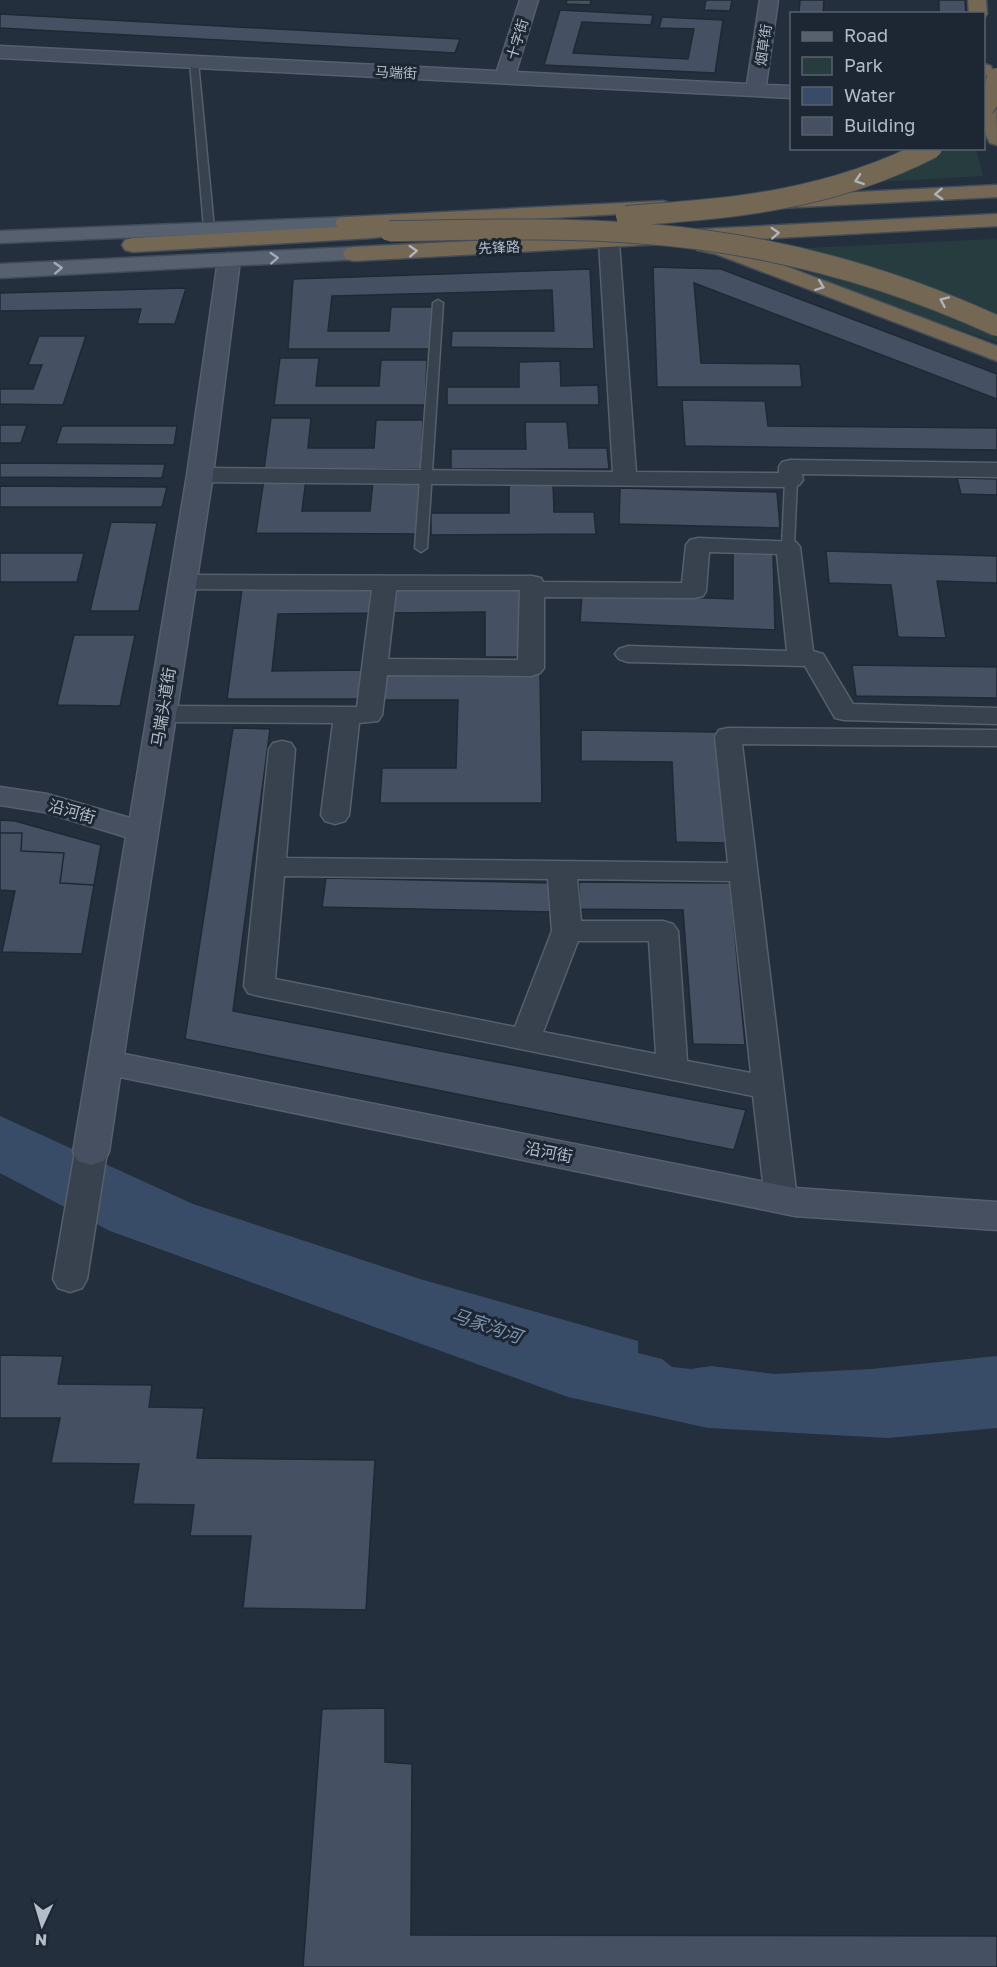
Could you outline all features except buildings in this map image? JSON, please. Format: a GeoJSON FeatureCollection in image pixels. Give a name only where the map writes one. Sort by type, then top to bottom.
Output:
{"type":"FeatureCollection","features":[{"type":"Feature","properties":{"kind":"highway"},"geometry":{"type":"LineString","coordinates":[[985,78],[988,103],[997,139]]}},
{"type":"Feature","properties":{"kind":"highway"},"geometry":{"type":"LineString","coordinates":[[988,103],[997,78]]}},
{"type":"Feature","properties":{"kind":"highway"},"geometry":{"type":"LineString","coordinates":[[133,245],[669,213],[770,201],[851,182],[889,169],[928,150]]}},
{"type":"Feature","properties":{"kind":"highway","name":"先锋路"},"geometry":{"type":"LineString","coordinates":[[346,223],[997,191]]}},
{"type":"Feature","properties":{"kind":"highway","name":"先锋路"},"geometry":{"type":"LineString","coordinates":[[354,254],[997,220]]}},
{"type":"Feature","properties":{"kind":"highway"},"geometry":{"type":"LineString","coordinates":[[389,231],[599,231],[668,236],[758,248],[878,277],[929,295],[997,326]]}},
{"type":"Feature","properties":{"kind":"highway"},"geometry":{"type":"LineString","coordinates":[[664,239],[721,248],[997,354]]}},
{"type":"Feature","properties":{"kind":"main road","name":"先锋路"},"geometry":{"type":"LineString","coordinates":[[0,237],[346,223]]}},
{"type":"Feature","properties":{"kind":"main road"},"geometry":{"type":"LineString","coordinates":[[0,248],[133,245]]}},
{"type":"Feature","properties":{"kind":"main road","name":"先锋路"},"geometry":{"type":"LineString","coordinates":[[0,271],[354,254]]}},
{"type":"Feature","properties":{"kind":"street","name":"十字街"},"geometry":{"type":"LineString","coordinates":[[505,77],[529,0]]}},
{"type":"Feature","properties":{"kind":"street","name":"烟草街"},"geometry":{"type":"LineString","coordinates":[[756,90],[769,0]]}},
{"type":"Feature","properties":{"kind":"street","name":"马端街"},"geometry":{"type":"LineString","coordinates":[[0,52],[790,92]]}},
{"type":"Feature","properties":{"kind":"street"},"geometry":{"type":"LineString","coordinates":[[609,242],[625,479]]}},
{"type":"Feature","properties":{"kind":"street","name":"马端头道街"},"geometry":{"type":"LineString","coordinates":[[90,1152],[200,475],[229,260]]}},
{"type":"Feature","properties":{"kind":"street"},"geometry":{"type":"LineString","coordinates":[[200,475],[791,480],[790,467],[997,470]]}},
{"type":"Feature","properties":{"kind":"street"},"geometry":{"type":"LineString","coordinates":[[532,590],[694,591],[698,545],[788,547],[801,658]]}},
{"type":"Feature","properties":{"kind":"street"},"geometry":{"type":"LineString","coordinates":[[183,582],[532,583],[531,668],[376,667]]}},
{"type":"Feature","properties":{"kind":"street"},"geometry":{"type":"LineString","coordinates":[[161,714],[369,715],[385,582]]}},
{"type":"Feature","properties":{"kind":"street"},"geometry":{"type":"LineString","coordinates":[[628,654],[814,659],[844,712],[997,716]]}},
{"type":"Feature","properties":{"kind":"street"},"geometry":{"type":"LineString","coordinates":[[335,815],[346,715]]}},
{"type":"Feature","properties":{"kind":"street"},"geometry":{"type":"LineString","coordinates":[[781,1199],[728,735],[997,738]]}},
{"type":"Feature","properties":{"kind":"street"},"geometry":{"type":"LineString","coordinates":[[282,749],[259,986],[768,1088]]}},
{"type":"Feature","properties":{"kind":"street","name":"沿河街"},"geometry":{"type":"LineString","coordinates":[[0,796],[47,803],[142,832]]}},
{"type":"Feature","properties":{"kind":"street"},"geometry":{"type":"LineString","coordinates":[[271,867],[743,872]]}},
{"type":"Feature","properties":{"kind":"street"},"geometry":{"type":"LineString","coordinates":[[525,1040],[567,931],[562,870]]}},
{"type":"Feature","properties":{"kind":"street"},"geometry":{"type":"LineString","coordinates":[[567,931],[663,931],[672,1069]]}},
{"type":"Feature","properties":{"kind":"street","name":"沿河街"},"geometry":{"type":"LineString","coordinates":[[105,1062],[795,1202],[997,1216]]}},
{"type":"Feature","properties":{"kind":"street"},"geometry":{"type":"LineString","coordinates":[[70,1279],[90,1152]]}},
{"type":"Feature","properties":{"kind":"lane"},"geometry":{"type":"LineString","coordinates":[[194,62],[209,228]]}},
{"type":"Feature","properties":{"kind":"lane"},"geometry":{"type":"LineString","coordinates":[[421,548],[438,303]]}},
{"type":"Feature","properties":{"kind":"lane"},"geometry":{"type":"LineString","coordinates":[[788,547],[791,480]]}},
{"type":"Feature","properties":{"kind":"green space"},"geometry":{"type":"Polygon","coordinates":[[[938,150],[976,150],[983,176],[860,183],[938,150]]]}},
{"type":"Feature","properties":{"kind":"green space"},"geometry":{"type":"Polygon","coordinates":[[[997,240],[997,342],[892,307],[780,261],[786,249],[997,240]]]}},
{"type":"Feature","properties":{"kind":"water","name":"马家沟河"},"geometry":{"type":"Polygon","coordinates":[[[0,1116],[193,1204],[420,1279],[638,1341],[638,1353],[662,1359],[672,1367],[691,1369],[711,1366],[774,1374],[871,1369],[997,1356],[997,1428],[888,1438],[708,1428],[568,1397],[110,1231],[0,1173],[0,1116]]]}}]}
